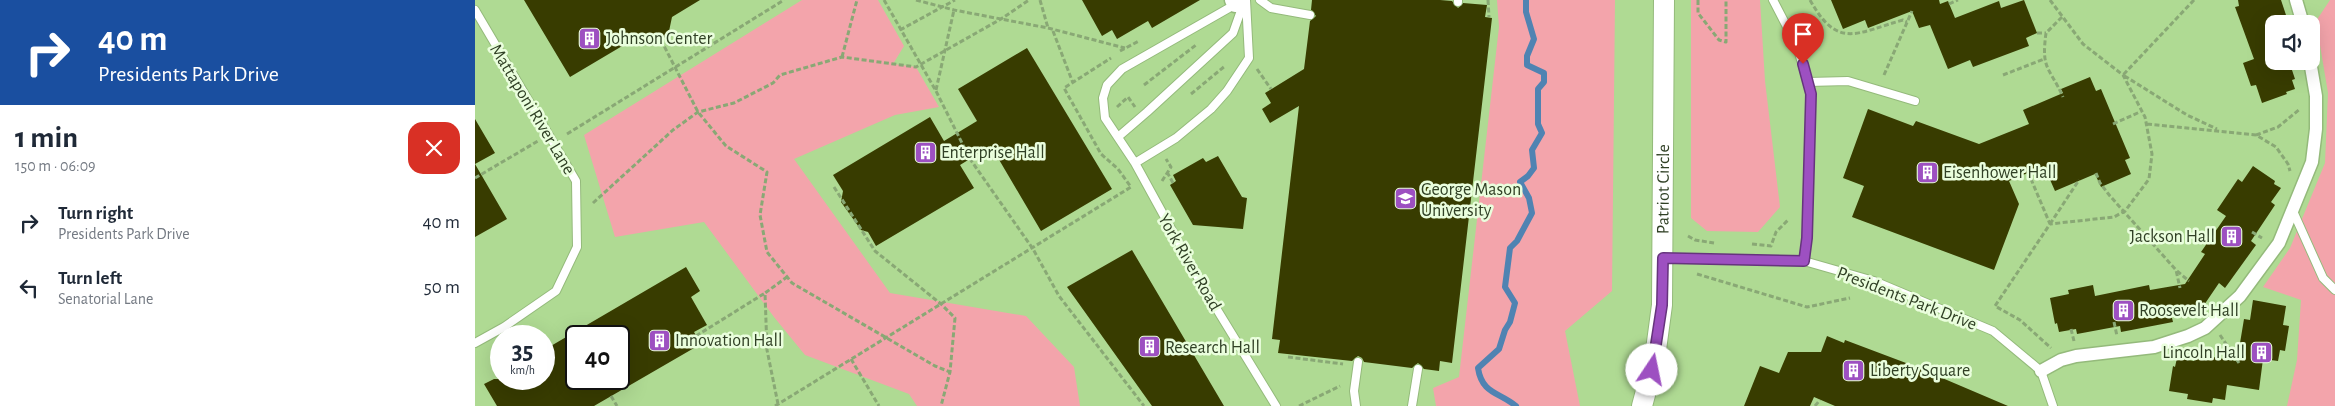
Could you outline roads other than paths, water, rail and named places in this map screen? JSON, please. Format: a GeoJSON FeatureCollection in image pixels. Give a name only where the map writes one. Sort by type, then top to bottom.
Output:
{"type":"FeatureCollection","features":[{"type":"Feature","properties":{"kind":"street","name":"Patriot Circle"},"geometry":{"type":"LineString","coordinates":[[1642,406],[1655,358],[1662,305],[1664,0]]}},
{"type":"Feature","properties":{"kind":"street"},"geometry":{"type":"LineString","coordinates":[[2296,0],[2300,15]]}},
{"type":"Feature","properties":{"kind":"street"},"geometry":{"type":"LineString","coordinates":[[2041,371],[2061,360],[2076,356],[2154,347],[2188,336],[2211,322],[2240,296],[2279,243],[2312,162],[2316,129],[2316,96],[2312,70]]}},
{"type":"Feature","properties":{"kind":"lane"},"geometry":{"type":"LineString","coordinates":[[1260,0],[1271,8],[1311,14]]}},
{"type":"Feature","properties":{"kind":"lane"},"geometry":{"type":"LineString","coordinates":[[1773,0],[1797,46],[1811,94],[1807,238],[1804,261]]}},
{"type":"Feature","properties":{"kind":"lane"},"geometry":{"type":"LineString","coordinates":[[1117,137],[1233,33],[1240,1]]}},
{"type":"Feature","properties":{"kind":"lane"},"geometry":{"type":"LineString","coordinates":[[1135,163],[1176,138],[1211,109],[1227,91],[1249,58],[1240,1]]}},
{"type":"Feature","properties":{"kind":"lane","name":"York River Road"},"geometry":{"type":"LineString","coordinates":[[1240,1],[1122,69],[1107,85],[1103,98],[1105,118],[1135,163],[1202,284],[1275,406]]}},
{"type":"Feature","properties":{"kind":"lane","name":"Mattaponi River Lane"},"geometry":{"type":"LineString","coordinates":[[475,10],[576,181],[577,247],[556,291],[503,327],[475,343]]}},
{"type":"Feature","properties":{"kind":"lane"},"geometry":{"type":"LineString","coordinates":[[1808,82],[1848,81],[1915,101]]}},
{"type":"Feature","properties":{"kind":"lane"},"geometry":{"type":"LineString","coordinates":[[2292,209],[2323,278],[2335,290]]}},
{"type":"Feature","properties":{"kind":"lane","name":"Presidents Park Drive"},"geometry":{"type":"LineString","coordinates":[[1663,258],[1804,261],[1875,281],[1993,331],[2041,371]]}},
{"type":"Feature","properties":{"kind":"lane"},"geometry":{"type":"LineString","coordinates":[[1356,406],[1355,391],[1358,362]]}},
{"type":"Feature","properties":{"kind":"lane"},"geometry":{"type":"LineString","coordinates":[[1412,406],[1418,369]]}},
{"type":"Feature","properties":{"kind":"lane"},"geometry":{"type":"LineString","coordinates":[[2041,371],[2053,406]]}},
{"type":"Feature","properties":{"kind":"waterway"},"geometry":{"type":"LineString","coordinates":[[1516,406],[1487,388],[1480,377],[1478,368],[1499,349],[1505,330],[1510,322],[1515,303],[1505,287],[1510,248],[1517,241],[1532,213],[1529,198],[1520,182],[1534,168],[1532,150],[1542,133],[1538,124],[1538,89],[1544,82],[1544,73],[1527,65],[1527,56],[1534,39],[1526,12],[1526,0]]}},
{"type":"Feature","properties":{"kind":"place","name":"Johnson Center"},"geometry":{"type":"Point","coordinates":[590,38]}},
{"type":"Feature","properties":{"kind":"place","name":"Enterprise Hall"},"geometry":{"type":"Point","coordinates":[925,152]}},
{"type":"Feature","properties":{"kind":"place","name":"Eisenhower Hall"},"geometry":{"type":"Point","coordinates":[1927,172]}},
{"type":"Feature","properties":{"kind":"place","name":"George Mason University"},"geometry":{"type":"Point","coordinates":[1405,199]}},
{"type":"Feature","properties":{"kind":"place","name":"Jackson Hall"},"geometry":{"type":"Point","coordinates":[2231,236]}},
{"type":"Feature","properties":{"kind":"place","name":"Roosevelt Hall"},"geometry":{"type":"Point","coordinates":[2123,310]}},
{"type":"Feature","properties":{"kind":"place","name":"Innovation Hall"},"geometry":{"type":"Point","coordinates":[659,340]}},
{"type":"Feature","properties":{"kind":"place","name":"Research Hall"},"geometry":{"type":"Point","coordinates":[1149,347]}},
{"type":"Feature","properties":{"kind":"place","name":"Lincoln Hall"},"geometry":{"type":"Point","coordinates":[2261,352]}},
{"type":"Feature","properties":{"kind":"place","name":"Liberty Square"},"geometry":{"type":"Point","coordinates":[1854,370]}}]}
